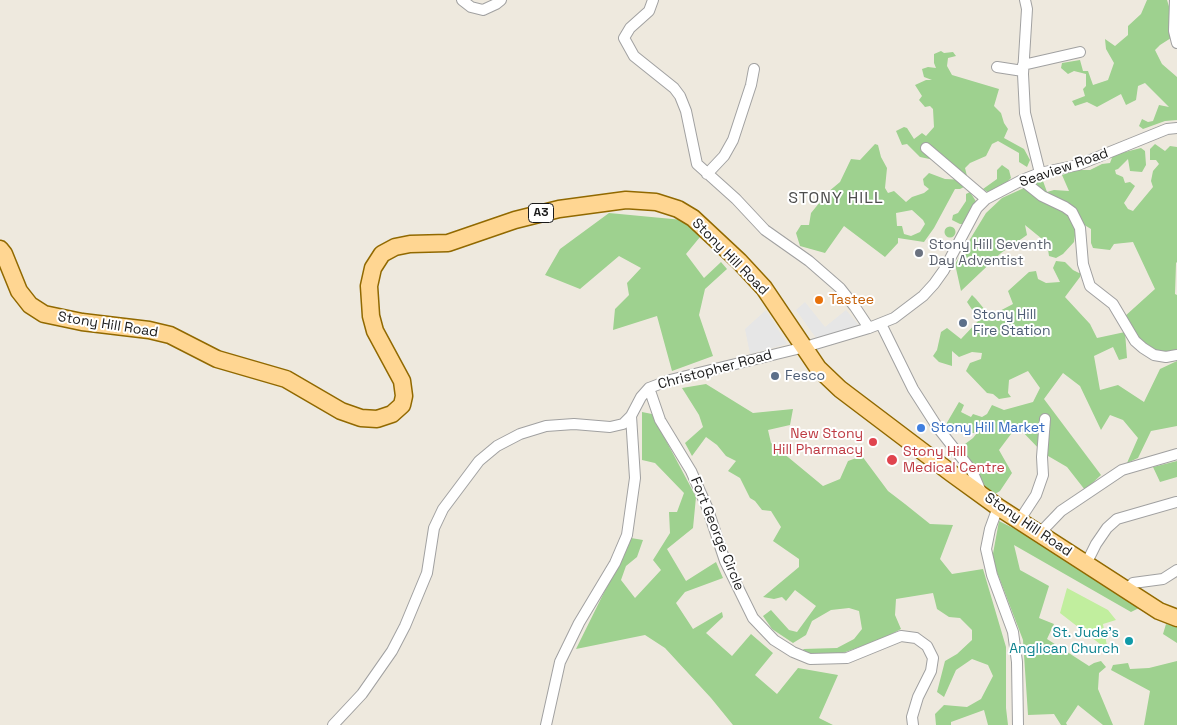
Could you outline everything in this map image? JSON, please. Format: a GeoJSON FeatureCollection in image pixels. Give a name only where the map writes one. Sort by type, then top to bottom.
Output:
{"type":"FeatureCollection","features":[{"type":"Feature","properties":{"kind":"main road","name":"Stony Hill Road"},"geometry":{"type":"LineString","coordinates":[[0,249],[4,254],[19,291],[30,305],[44,314],[82,322],[149,330],[170,335],[217,359],[286,380],[341,411],[361,418],[377,419],[392,414],[402,405],[404,396],[402,382],[375,331],[370,316],[369,286],[373,268],[382,254],[396,247],[410,244],[448,243],[515,220],[559,209],[626,200],[656,202],[678,209],[693,218],[739,261],[764,288],[806,347],[818,368],[840,389],[998,507],[1159,611],[1177,618]]}},
{"type":"Feature","properties":{"kind":"street"},"geometry":{"type":"LineString","coordinates":[[462,0],[471,8],[483,10],[501,0]]}},
{"type":"Feature","properties":{"kind":"street"},"geometry":{"type":"LineString","coordinates":[[653,0],[649,11],[630,28],[624,38],[634,56],[674,88],[680,96],[686,111],[697,164],[736,199],[765,230],[809,261],[840,288],[869,328]]}},
{"type":"Feature","properties":{"kind":"street"},"geometry":{"type":"LineString","coordinates":[[1025,0],[1027,9],[1023,68],[1025,113],[1040,173]]}},
{"type":"Feature","properties":{"kind":"street"},"geometry":{"type":"LineString","coordinates":[[1175,0],[1174,30],[1177,43]]}},
{"type":"Feature","properties":{"kind":"street"},"geometry":{"type":"LineString","coordinates":[[997,67],[1023,68],[1080,52]]}},
{"type":"Feature","properties":{"kind":"street"},"geometry":{"type":"LineString","coordinates":[[707,174],[724,156],[733,140],[751,85],[754,69]]}},
{"type":"Feature","properties":{"kind":"street","name":"Seaview Road"},"geometry":{"type":"LineString","coordinates":[[806,347],[881,324],[894,318],[923,296],[944,270],[977,208],[986,199],[1022,180],[1040,173],[1078,165],[1167,130],[1177,128]]}},
{"type":"Feature","properties":{"kind":"street"},"geometry":{"type":"LineString","coordinates":[[926,148],[986,199]]}},
{"type":"Feature","properties":{"kind":"street"},"geometry":{"type":"LineString","coordinates":[[1022,180],[1042,196],[1072,212],[1080,228],[1083,264],[1090,286],[1113,304],[1134,341],[1154,354],[1166,357],[1177,355]]}},
{"type":"Feature","properties":{"kind":"street"},"geometry":{"type":"LineString","coordinates":[[881,324],[913,389],[938,428],[972,471],[982,495]]}},
{"type":"Feature","properties":{"kind":"street","name":"Christopher Road"},"geometry":{"type":"LineString","coordinates":[[631,416],[641,397],[649,388],[670,380],[806,347]]}},
{"type":"Feature","properties":{"kind":"street","name":"Fort George Circle"},"geometry":{"type":"LineString","coordinates":[[649,388],[660,420],[695,480],[707,507],[725,561],[753,618],[774,640],[793,652],[810,659],[847,658],[901,636],[916,638],[927,646],[933,658],[931,671],[918,697],[912,717],[913,725]]}},
{"type":"Feature","properties":{"kind":"street"},"geometry":{"type":"LineString","coordinates":[[333,725],[362,694],[392,652],[427,573],[434,528],[443,509],[479,461],[497,446],[520,434],[546,426],[574,424],[610,427],[623,424],[631,416]]}},
{"type":"Feature","properties":{"kind":"street"},"geometry":{"type":"LineString","coordinates":[[546,725],[560,662],[579,623],[615,563],[627,535],[635,478],[631,416]]}},
{"type":"Feature","properties":{"kind":"street"},"geometry":{"type":"LineString","coordinates":[[1019,521],[1036,495],[1043,475],[1042,458],[1045,419]]}},
{"type":"Feature","properties":{"kind":"street"},"geometry":{"type":"LineString","coordinates":[[1039,534],[1061,511],[1122,470],[1177,454]]}},
{"type":"Feature","properties":{"kind":"street"},"geometry":{"type":"LineString","coordinates":[[1086,564],[1107,528],[1117,519],[1176,502]]}},
{"type":"Feature","properties":{"kind":"street"},"geometry":{"type":"LineString","coordinates":[[998,507],[986,548],[992,575],[1013,632],[1017,662],[1018,725]]}},
{"type":"Feature","properties":{"kind":"street"},"geometry":{"type":"LineString","coordinates":[[1126,590],[1133,583],[1163,579],[1177,570]]}},
{"type":"Feature","properties":{"kind":"green space"},"geometry":{"type":"Polygon","coordinates":[[[1147,0],[1167,0],[1171,13],[1171,38],[1155,50],[1162,64],[1177,77],[1177,120],[1165,121],[1143,129],[1139,126],[1142,119],[1148,122],[1153,121],[1159,105],[1169,107],[1145,83],[1138,86],[1136,100],[1126,105],[1121,94],[1097,107],[1087,102],[1075,106],[1072,101],[1085,96],[1083,89],[1086,86],[1086,74],[1074,71],[1068,74],[1061,68],[1062,63],[1080,60],[1083,71],[1088,71],[1093,85],[1108,80],[1114,63],[1106,49],[1105,39],[1115,46],[1128,35],[1128,26],[1141,14],[1147,0]]]}},
{"type":"Feature","properties":{"kind":"green space"},"geometry":{"type":"Polygon","coordinates":[[[941,51],[944,53],[953,52],[956,56],[948,58],[947,66],[952,75],[999,89],[994,106],[1001,113],[1008,129],[1004,138],[1024,149],[1030,160],[1027,167],[1019,162],[1019,153],[998,141],[992,144],[986,156],[970,163],[965,168],[967,176],[927,146],[939,161],[920,157],[907,144],[902,145],[896,131],[904,127],[907,128],[914,139],[922,133],[926,136],[934,127],[933,109],[930,106],[925,107],[919,100],[922,96],[915,85],[926,80],[932,80],[924,77],[922,69],[928,67],[936,68],[934,54],[941,51]]]}},
{"type":"Feature","properties":{"kind":"green space"},"geometry":{"type":"Polygon","coordinates":[[[875,144],[878,145],[881,157],[887,168],[885,188],[888,193],[894,191],[906,202],[929,189],[924,185],[923,179],[929,173],[945,179],[965,180],[966,186],[955,189],[934,228],[924,242],[898,238],[898,243],[885,257],[844,226],[825,253],[800,246],[796,233],[801,225],[809,225],[811,213],[828,192],[840,182],[851,159],[860,160],[875,144]],[[912,210],[896,213],[897,226],[902,226],[904,234],[911,236],[920,232],[925,224],[912,210]]]}},
{"type":"Feature","properties":{"kind":"green space"},"geometry":{"type":"Polygon","coordinates":[[[1155,144],[1165,151],[1170,146],[1177,147],[1177,262],[1175,294],[1177,295],[1177,352],[1166,354],[1155,351],[1137,340],[1124,317],[1155,289],[1133,242],[1114,244],[1110,250],[1093,248],[1091,229],[1078,221],[1032,184],[1043,181],[1047,192],[1054,190],[1069,191],[1062,175],[1078,170],[1090,170],[1102,164],[1110,163],[1113,155],[1141,148],[1145,151],[1146,165],[1142,172],[1130,171],[1128,159],[1115,170],[1116,174],[1123,177],[1125,183],[1130,182],[1135,186],[1124,203],[1128,209],[1133,211],[1153,187],[1151,181],[1153,171],[1159,164],[1156,160],[1150,160],[1150,149],[1155,144]]]}},
{"type":"Feature","properties":{"kind":"green space"},"geometry":{"type":"Polygon","coordinates":[[[1002,165],[1009,170],[1011,178],[1005,184],[989,193],[983,189],[997,179],[997,170],[1002,165]]]}},
{"type":"Feature","properties":{"kind":"green space"},"geometry":{"type":"Polygon","coordinates":[[[1024,188],[1068,213],[1076,229],[1074,242],[1063,254],[1056,258],[1049,256],[1047,243],[1025,225],[1027,235],[1001,253],[961,291],[955,264],[986,213],[1002,198],[1024,188]]]}},
{"type":"Feature","properties":{"kind":"green space"},"geometry":{"type":"Polygon","coordinates":[[[970,192],[977,203],[964,224],[960,224],[952,220],[953,215],[958,213],[966,201],[966,194],[970,192]]]}},
{"type":"Feature","properties":{"kind":"green space"},"geometry":{"type":"Polygon","coordinates":[[[609,213],[683,220],[700,237],[686,254],[704,278],[721,262],[727,269],[705,289],[699,315],[713,356],[672,371],[657,316],[613,330],[615,309],[629,295],[627,283],[641,268],[619,256],[580,289],[545,275],[560,249],[609,213]]]}},
{"type":"Feature","properties":{"kind":"green space"},"geometry":{"type":"Polygon","coordinates":[[[950,226],[956,232],[950,238],[944,232],[950,226]]]}},
{"type":"Feature","properties":{"kind":"green space"},"geometry":{"type":"Polygon","coordinates":[[[1056,261],[1065,262],[1079,273],[1082,271],[1080,277],[1065,297],[1090,324],[1097,338],[1125,332],[1127,358],[1119,360],[1113,347],[1094,356],[1100,390],[1118,385],[1144,402],[1160,369],[1177,361],[1177,426],[1151,431],[1138,458],[1127,463],[1138,438],[1123,420],[1110,415],[1101,430],[1080,386],[1063,373],[1044,399],[1101,475],[1085,490],[1067,467],[1043,453],[1017,426],[999,450],[1012,473],[1000,491],[995,494],[988,492],[961,453],[965,444],[977,433],[970,433],[964,426],[956,432],[947,429],[945,426],[959,402],[964,405],[961,412],[971,417],[973,414],[982,417],[987,414],[992,405],[1004,410],[1033,402],[1040,388],[1028,371],[1009,380],[1008,393],[1011,397],[999,399],[993,394],[987,393],[966,371],[970,363],[981,359],[982,353],[972,352],[959,357],[952,351],[952,366],[939,362],[933,356],[937,350],[941,332],[947,328],[961,339],[979,320],[967,302],[972,295],[990,316],[1013,304],[1008,291],[1029,272],[1036,271],[1038,279],[1046,283],[1060,282],[1053,268],[1056,261]]]}},
{"type":"Feature","properties":{"kind":"green space"},"geometry":{"type":"Polygon","coordinates":[[[706,384],[753,413],[793,409],[790,425],[768,430],[771,443],[823,486],[840,479],[848,461],[862,456],[888,491],[930,524],[953,525],[940,559],[952,574],[983,569],[1006,647],[1006,708],[1008,725],[988,725],[984,710],[951,722],[951,725],[936,725],[935,714],[944,705],[967,707],[981,699],[993,676],[988,665],[972,659],[956,670],[944,697],[937,692],[945,661],[957,654],[972,640],[972,630],[960,618],[949,617],[937,609],[933,593],[896,599],[895,615],[901,629],[884,638],[840,654],[807,654],[803,649],[837,648],[854,639],[862,629],[859,611],[849,608],[831,610],[812,621],[806,635],[793,643],[772,629],[763,616],[771,610],[789,630],[797,632],[816,606],[795,590],[786,601],[782,597],[774,599],[763,597],[799,567],[799,559],[773,541],[781,527],[771,511],[762,510],[750,498],[740,478],[728,471],[736,461],[726,456],[717,445],[706,437],[692,456],[685,443],[703,427],[699,415],[682,388],[706,384]]]}},
{"type":"Feature","properties":{"kind":"green space"},"geometry":{"type":"Polygon","coordinates":[[[642,412],[652,414],[696,497],[693,528],[667,549],[686,581],[716,562],[723,578],[685,592],[676,603],[693,629],[722,612],[723,617],[706,633],[732,656],[751,634],[773,653],[755,675],[777,694],[798,668],[838,675],[819,718],[833,725],[733,725],[665,648],[645,635],[576,649],[631,538],[643,540],[637,557],[626,566],[621,580],[635,598],[661,570],[653,560],[670,533],[669,512],[677,512],[684,493],[655,463],[642,460],[642,412]]]}},
{"type":"Feature","properties":{"kind":"green space"},"geometry":{"type":"Polygon","coordinates":[[[1177,461],[1177,477],[1160,482],[1153,467],[1177,461]]]}},
{"type":"Feature","properties":{"kind":"green space"},"geometry":{"type":"Polygon","coordinates":[[[999,521],[1059,551],[1141,607],[1131,612],[1014,545],[1020,570],[1049,586],[1039,618],[1054,624],[1047,639],[1089,666],[1101,661],[1106,667],[1099,673],[1098,689],[1113,725],[1103,725],[1078,705],[1066,723],[1067,725],[1061,725],[1054,714],[1028,715],[1023,640],[992,559],[999,521]]]}},
{"type":"Feature","properties":{"kind":"green space"},"geometry":{"type":"Polygon","coordinates":[[[1067,588],[1108,610],[1116,620],[1103,624],[1107,646],[1100,644],[1060,613],[1067,588]]]}},
{"type":"Feature","properties":{"kind":"green space"},"geometry":{"type":"Polygon","coordinates":[[[1166,624],[1177,627],[1177,643],[1163,634],[1166,624]]]}},
{"type":"Feature","properties":{"kind":"green space"},"geometry":{"type":"Polygon","coordinates":[[[1177,661],[1177,725],[1144,725],[1150,691],[1111,670],[1113,665],[1128,663],[1130,669],[1149,668],[1177,661]]]}},
{"type":"Feature","properties":{"kind":"shaded area"},"geometry":{"type":"Polygon","coordinates":[[[805,302],[825,327],[846,310],[859,325],[857,328],[816,338],[796,310],[805,302]]]}},
{"type":"Feature","properties":{"kind":"shaded area"},"geometry":{"type":"Polygon","coordinates":[[[766,310],[787,344],[750,354],[745,329],[766,310]]]}},
{"type":"Feature","properties":{"kind":"place","name":"Stony Hill Seventh Day Adventist"},"geometry":{"type":"Point","coordinates":[919,253]}},
{"type":"Feature","properties":{"kind":"place","name":"Tastee"},"geometry":{"type":"Point","coordinates":[819,300]}},
{"type":"Feature","properties":{"kind":"place","name":"Stony Hill Fire Station"},"geometry":{"type":"Point","coordinates":[963,323]}},
{"type":"Feature","properties":{"kind":"place","name":"Fesco"},"geometry":{"type":"Point","coordinates":[775,376]}},
{"type":"Feature","properties":{"kind":"place","name":"Stony Hill Market"},"geometry":{"type":"Point","coordinates":[921,428]}},
{"type":"Feature","properties":{"kind":"place","name":"New Stony Hill Pharmacy"},"geometry":{"type":"Point","coordinates":[873,442]}},
{"type":"Feature","properties":{"kind":"place","name":"Stony Hill Medical Centre"},"geometry":{"type":"Point","coordinates":[892,460]}},
{"type":"Feature","properties":{"kind":"place","name":"St. Jude's Anglican Church"},"geometry":{"type":"Point","coordinates":[1129,641]}},
{"type":"Feature","properties":{"kind":"district","name":"STONY HILL"},"geometry":{"type":"Point","coordinates":[836,199]}}]}
